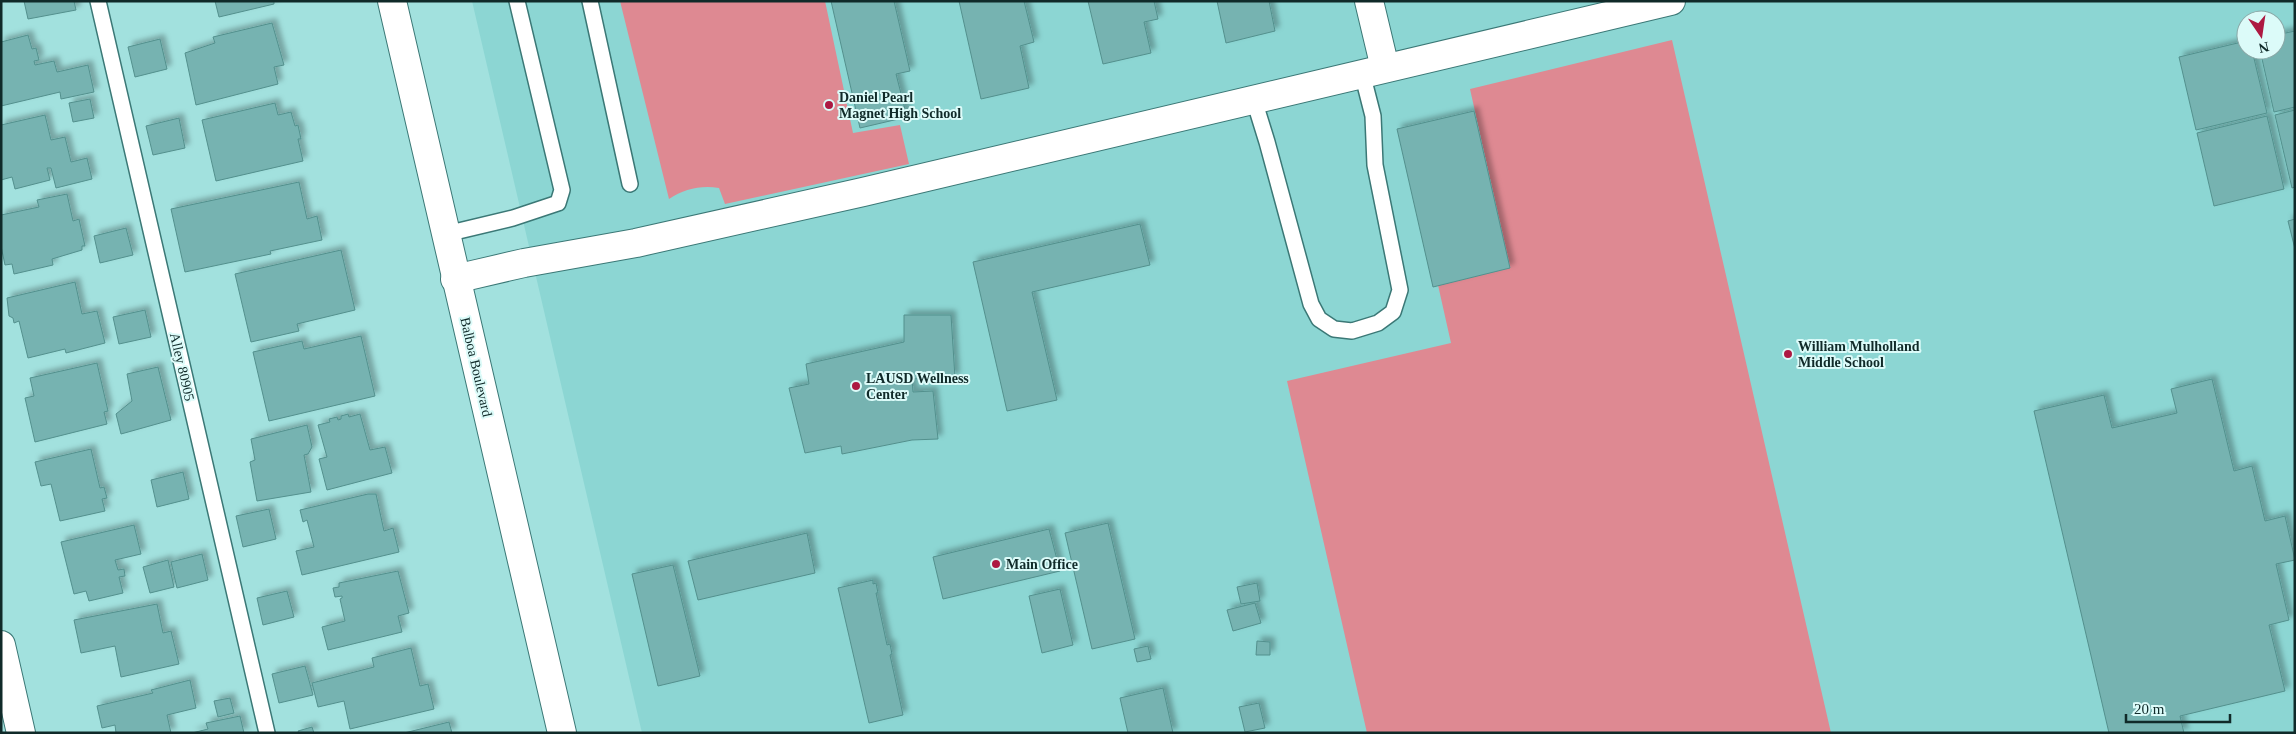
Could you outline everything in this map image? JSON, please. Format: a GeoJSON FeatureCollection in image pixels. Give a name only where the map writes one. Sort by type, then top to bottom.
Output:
{"type":"FeatureCollection","features":[{"type":"Feature","properties":{"kind":"street","name":"Balboa Boulevard"},"geometry":{"type":"LineString","coordinates":[[392,1],[455,279],[562,733]]}},
{"type":"Feature","properties":{"kind":"street"},"geometry":{"type":"LineString","coordinates":[[1369,1],[1374,70]]}},
{"type":"Feature","properties":{"kind":"street"},"geometry":{"type":"LineString","coordinates":[[455,279],[524,263],[636,243],[1671,1]]}},
{"type":"Feature","properties":{"kind":"street"},"geometry":{"type":"LineString","coordinates":[[1,645],[21,733]]}},
{"type":"Feature","properties":{"kind":"lane","name":"Alley 80905"},"geometry":{"type":"LineString","coordinates":[[98,1],[267,733]]}},
{"type":"Feature","properties":{"kind":"lane"},"geometry":{"type":"LineString","coordinates":[[446,234],[528,214],[558,204],[562,190],[517,1]]}},
{"type":"Feature","properties":{"kind":"lane"},"geometry":{"type":"LineString","coordinates":[[590,1],[630,184]]}},
{"type":"Feature","properties":{"kind":"lane"},"geometry":{"type":"LineString","coordinates":[[1254,100],[1311,304],[1319,319],[1334,329],[1352,331],[1378,323],[1394,312],[1400,290],[1375,165],[1374,70]]}},
{"type":"Feature","properties":{"kind":"shaded area"},"geometry":{"type":"Polygon","coordinates":[[[472,1],[2295,1],[2295,733],[642,733],[472,1]]]}},
{"type":"Feature","properties":{"kind":"shaded area"},"geometry":{"type":"Polygon","coordinates":[[[620,1],[825,1],[853,133],[900,125],[909,164],[725,204],[719,188],[712,187],[693,189],[669,199],[620,1]]]}},
{"type":"Feature","properties":{"kind":"shaded area"},"geometry":{"type":"Polygon","coordinates":[[[1672,40],[1831,733],[1367,733],[1287,381],[1451,343],[1438,285],[1510,268],[1470,89],[1672,40]]]}},
{"type":"Feature","properties":{"kind":"building"},"geometry":{"type":"Polygon","coordinates":[[[24,1],[74,1],[76,10],[28,19],[24,1]]]}},
{"type":"Feature","properties":{"kind":"building"},"geometry":{"type":"Polygon","coordinates":[[[215,1],[274,1],[274,4],[219,17],[215,1]]]}},
{"type":"Feature","properties":{"kind":"building"},"geometry":{"type":"Polygon","coordinates":[[[831,1],[894,1],[910,71],[896,74],[907,117],[860,128],[831,1]]]}},
{"type":"Feature","properties":{"kind":"building"},"geometry":{"type":"Polygon","coordinates":[[[959,1],[1024,1],[1034,42],[1020,46],[1029,88],[981,99],[959,1]]]}},
{"type":"Feature","properties":{"kind":"building"},"geometry":{"type":"Polygon","coordinates":[[[1088,1],[1154,1],[1158,19],[1144,22],[1151,53],[1103,64],[1088,1]]]}},
{"type":"Feature","properties":{"kind":"building"},"geometry":{"type":"Polygon","coordinates":[[[1217,1],[1269,1],[1275,31],[1226,43],[1217,1]]]}},
{"type":"Feature","properties":{"kind":"building"},"geometry":{"type":"Polygon","coordinates":[[[272,23],[284,65],[274,67],[278,84],[196,105],[185,53],[215,43],[213,37],[272,23]]]}},
{"type":"Feature","properties":{"kind":"building"},"geometry":{"type":"Polygon","coordinates":[[[2295,31],[2295,107],[2274,112],[2262,60],[2286,60],[2286,33],[2295,31]]]}},
{"type":"Feature","properties":{"kind":"building"},"geometry":{"type":"Polygon","coordinates":[[[28,35],[32,49],[36,48],[39,60],[34,61],[35,65],[54,61],[57,72],[88,65],[94,92],[61,99],[60,92],[1,106],[1,42],[28,35]]]}},
{"type":"Feature","properties":{"kind":"building"},"geometry":{"type":"Polygon","coordinates":[[[160,39],[167,69],[135,77],[128,47],[160,39]]]}},
{"type":"Feature","properties":{"kind":"building"},"geometry":{"type":"Polygon","coordinates":[[[2236,43],[2236,60],[2254,60],[2267,113],[2196,130],[2179,57],[2236,43]]]}},
{"type":"Feature","properties":{"kind":"building"},"geometry":{"type":"Polygon","coordinates":[[[90,99],[94,118],[73,122],[69,103],[90,99]]]}},
{"type":"Feature","properties":{"kind":"building"},"geometry":{"type":"Polygon","coordinates":[[[275,103],[278,115],[291,112],[295,126],[298,125],[301,139],[298,139],[303,161],[216,181],[202,120],[275,103]]]}},
{"type":"Feature","properties":{"kind":"building"},"geometry":{"type":"Polygon","coordinates":[[[2295,110],[2295,187],[2292,188],[2275,115],[2295,110]]]}},
{"type":"Feature","properties":{"kind":"building"},"geometry":{"type":"Polygon","coordinates":[[[1474,111],[1510,268],[1433,287],[1397,129],[1474,111]]]}},
{"type":"Feature","properties":{"kind":"building"},"geometry":{"type":"Polygon","coordinates":[[[45,115],[51,140],[65,137],[71,162],[87,158],[92,179],[56,188],[51,168],[47,168],[50,180],[15,189],[12,177],[1,180],[1,125],[45,115]]]}},
{"type":"Feature","properties":{"kind":"building"},"geometry":{"type":"Polygon","coordinates":[[[2267,116],[2284,189],[2214,206],[2197,133],[2267,116]]]}},
{"type":"Feature","properties":{"kind":"building"},"geometry":{"type":"Polygon","coordinates":[[[179,118],[185,148],[153,155],[146,126],[179,118]]]}},
{"type":"Feature","properties":{"kind":"building"},"geometry":{"type":"Polygon","coordinates":[[[299,182],[307,219],[317,216],[322,240],[270,251],[271,254],[185,272],[171,209],[299,182]]]}},
{"type":"Feature","properties":{"kind":"building"},"geometry":{"type":"Polygon","coordinates":[[[67,194],[73,221],[79,219],[85,246],[82,246],[82,250],[52,259],[53,265],[14,274],[12,264],[5,265],[1,246],[1,215],[39,207],[37,200],[67,194]]]}},
{"type":"Feature","properties":{"kind":"building"},"geometry":{"type":"Polygon","coordinates":[[[2295,219],[2295,249],[2288,221],[2295,219]]]}},
{"type":"Feature","properties":{"kind":"building"},"geometry":{"type":"Polygon","coordinates":[[[1140,224],[1150,265],[1032,292],[1057,400],[1007,411],[973,262],[1140,224]]]}},
{"type":"Feature","properties":{"kind":"building"},"geometry":{"type":"Polygon","coordinates":[[[126,228],[133,255],[100,263],[94,236],[126,228]]]}},
{"type":"Feature","properties":{"kind":"building"},"geometry":{"type":"Polygon","coordinates":[[[341,250],[355,310],[297,324],[299,331],[251,342],[235,274],[341,250]]]}},
{"type":"Feature","properties":{"kind":"building"},"geometry":{"type":"Polygon","coordinates":[[[75,282],[82,314],[97,311],[105,343],[66,353],[65,349],[28,358],[19,321],[14,323],[13,318],[9,316],[7,298],[75,282]]]}},
{"type":"Feature","properties":{"kind":"building"},"geometry":{"type":"Polygon","coordinates":[[[145,310],[151,337],[119,344],[113,317],[145,310]]]}},
{"type":"Feature","properties":{"kind":"building","name":"LAUSD Wellness Center"},"geometry":{"type":"Polygon","coordinates":[[[904,315],[951,315],[955,378],[912,379],[913,392],[933,391],[938,439],[912,440],[842,454],[841,446],[805,453],[789,388],[809,384],[806,364],[904,342],[904,315]]]}},
{"type":"Feature","properties":{"kind":"building"},"geometry":{"type":"Polygon","coordinates":[[[361,336],[375,396],[269,421],[253,352],[302,341],[304,349],[361,336]]]}},
{"type":"Feature","properties":{"kind":"building"},"geometry":{"type":"Polygon","coordinates":[[[97,363],[108,411],[104,412],[107,424],[35,442],[25,398],[34,396],[30,378],[97,363]]]}},
{"type":"Feature","properties":{"kind":"building"},"geometry":{"type":"Polygon","coordinates":[[[158,367],[171,420],[121,434],[116,414],[132,401],[127,374],[158,367]]]}},
{"type":"Feature","properties":{"kind":"building"},"geometry":{"type":"Polygon","coordinates":[[[2212,379],[2234,471],[2252,466],[2265,521],[2285,516],[2295,560],[2276,564],[2289,620],[2269,625],[2285,691],[2180,716],[2184,733],[2109,733],[2034,411],[2104,395],[2112,428],[2177,413],[2171,389],[2212,379]]]}},
{"type":"Feature","properties":{"kind":"building"},"geometry":{"type":"Polygon","coordinates":[[[348,414],[349,417],[360,414],[370,450],[385,447],[392,473],[327,490],[319,459],[327,457],[318,425],[330,422],[329,419],[337,417],[338,420],[341,419],[341,416],[348,414]]]}},
{"type":"Feature","properties":{"kind":"building"},"geometry":{"type":"Polygon","coordinates":[[[307,425],[312,447],[308,454],[304,455],[311,492],[257,501],[250,462],[255,460],[251,439],[307,425]]]}},
{"type":"Feature","properties":{"kind":"building"},"geometry":{"type":"Polygon","coordinates":[[[91,449],[100,488],[104,487],[107,498],[102,499],[105,511],[60,521],[51,484],[41,486],[35,462],[91,449]]]}},
{"type":"Feature","properties":{"kind":"building"},"geometry":{"type":"Polygon","coordinates":[[[183,472],[189,499],[157,507],[151,480],[183,472]]]}},
{"type":"Feature","properties":{"kind":"building"},"geometry":{"type":"Polygon","coordinates":[[[368,494],[376,494],[384,531],[393,528],[399,552],[302,575],[296,551],[314,547],[307,520],[303,522],[300,510],[368,494]]]}},
{"type":"Feature","properties":{"kind":"building"},"geometry":{"type":"Polygon","coordinates":[[[269,509],[276,539],[243,547],[236,516],[269,509]]]}},
{"type":"Feature","properties":{"kind":"building"},"geometry":{"type":"Polygon","coordinates":[[[1108,523],[1135,639],[1092,649],[1065,533],[1108,523]]]}},
{"type":"Feature","properties":{"kind":"building"},"geometry":{"type":"Polygon","coordinates":[[[134,525],[141,554],[115,560],[118,570],[124,569],[125,576],[119,577],[123,593],[89,601],[86,591],[74,594],[61,542],[134,525]]]}},
{"type":"Feature","properties":{"kind":"building","name":"Main Office"},"geometry":{"type":"Polygon","coordinates":[[[1049,529],[1060,571],[943,599],[933,557],[1049,529]]]}},
{"type":"Feature","properties":{"kind":"building"},"geometry":{"type":"Polygon","coordinates":[[[807,533],[815,573],[698,600],[688,561],[807,533]]]}},
{"type":"Feature","properties":{"kind":"building"},"geometry":{"type":"Polygon","coordinates":[[[202,554],[208,580],[177,588],[171,562],[202,554]]]}},
{"type":"Feature","properties":{"kind":"building"},"geometry":{"type":"Polygon","coordinates":[[[168,560],[174,587],[150,593],[143,567],[168,560]]]}},
{"type":"Feature","properties":{"kind":"building"},"geometry":{"type":"Polygon","coordinates":[[[673,565],[700,676],[658,686],[632,574],[673,565]]]}},
{"type":"Feature","properties":{"kind":"building"},"geometry":{"type":"Polygon","coordinates":[[[398,571],[409,613],[398,616],[402,632],[328,650],[322,627],[345,621],[340,599],[342,596],[335,597],[333,588],[339,587],[339,583],[398,571]]]}},
{"type":"Feature","properties":{"kind":"building"},"geometry":{"type":"Polygon","coordinates":[[[873,580],[873,584],[876,583],[878,593],[876,593],[887,645],[890,644],[892,654],[890,655],[903,715],[869,723],[838,588],[873,580]]]}},
{"type":"Feature","properties":{"kind":"building"},"geometry":{"type":"Polygon","coordinates":[[[1257,583],[1260,601],[1241,604],[1237,587],[1257,583]]]}},
{"type":"Feature","properties":{"kind":"building"},"geometry":{"type":"Polygon","coordinates":[[[1060,589],[1073,645],[1042,653],[1029,596],[1060,589]]]}},
{"type":"Feature","properties":{"kind":"building"},"geometry":{"type":"Polygon","coordinates":[[[287,591],[294,617],[263,625],[257,598],[287,591]]]}},
{"type":"Feature","properties":{"kind":"building"},"geometry":{"type":"Polygon","coordinates":[[[1255,603],[1261,623],[1233,631],[1227,610],[1255,603]]]}},
{"type":"Feature","properties":{"kind":"building"},"geometry":{"type":"Polygon","coordinates":[[[157,604],[163,633],[171,631],[179,664],[121,677],[115,646],[81,653],[74,620],[157,604]]]}},
{"type":"Feature","properties":{"kind":"building"},"geometry":{"type":"Polygon","coordinates":[[[1257,641],[1270,642],[1270,655],[1256,655],[1257,641]]]}},
{"type":"Feature","properties":{"kind":"building"},"geometry":{"type":"Polygon","coordinates":[[[1148,646],[1151,659],[1137,662],[1134,649],[1148,646]]]}},
{"type":"Feature","properties":{"kind":"building"},"geometry":{"type":"Polygon","coordinates":[[[411,648],[420,686],[428,684],[434,709],[350,729],[344,701],[318,707],[312,683],[374,667],[372,658],[411,648]]]}},
{"type":"Feature","properties":{"kind":"building"},"geometry":{"type":"Polygon","coordinates":[[[305,666],[313,695],[279,703],[272,674],[305,666]]]}},
{"type":"Feature","properties":{"kind":"building"},"geometry":{"type":"Polygon","coordinates":[[[190,680],[196,708],[167,715],[171,733],[116,733],[115,725],[102,728],[97,706],[153,693],[151,690],[190,680]]]}},
{"type":"Feature","properties":{"kind":"building"},"geometry":{"type":"Polygon","coordinates":[[[1163,688],[1173,733],[1128,733],[1120,698],[1163,688]]]}},
{"type":"Feature","properties":{"kind":"building"},"geometry":{"type":"Polygon","coordinates":[[[230,698],[234,713],[218,717],[214,701],[230,698]]]}},
{"type":"Feature","properties":{"kind":"building"},"geometry":{"type":"Polygon","coordinates":[[[1259,703],[1265,728],[1245,732],[1239,707],[1259,703]]]}},
{"type":"Feature","properties":{"kind":"building"},"geometry":{"type":"Polygon","coordinates":[[[240,716],[244,733],[192,733],[208,729],[206,723],[240,716]]]}},
{"type":"Feature","properties":{"kind":"building"},"geometry":{"type":"Polygon","coordinates":[[[449,722],[452,733],[404,733],[449,722]]]}},
{"type":"Feature","properties":{"kind":"building"},"geometry":{"type":"Polygon","coordinates":[[[312,727],[314,733],[299,733],[298,731],[312,727]]]}},
{"type":"Feature","properties":{"kind":"place","name":"Daniel Pearl Magnet High School"},"geometry":{"type":"Point","coordinates":[829,105]}},
{"type":"Feature","properties":{"kind":"place","name":"William Mulholland Middle School"},"geometry":{"type":"Point","coordinates":[1788,354]}},
{"type":"Feature","properties":{"kind":"place","name":"LAUSD Wellness Center"},"geometry":{"type":"Point","coordinates":[856,386]}},
{"type":"Feature","properties":{"kind":"place","name":"Main Office"},"geometry":{"type":"Point","coordinates":[996,564]}}]}
